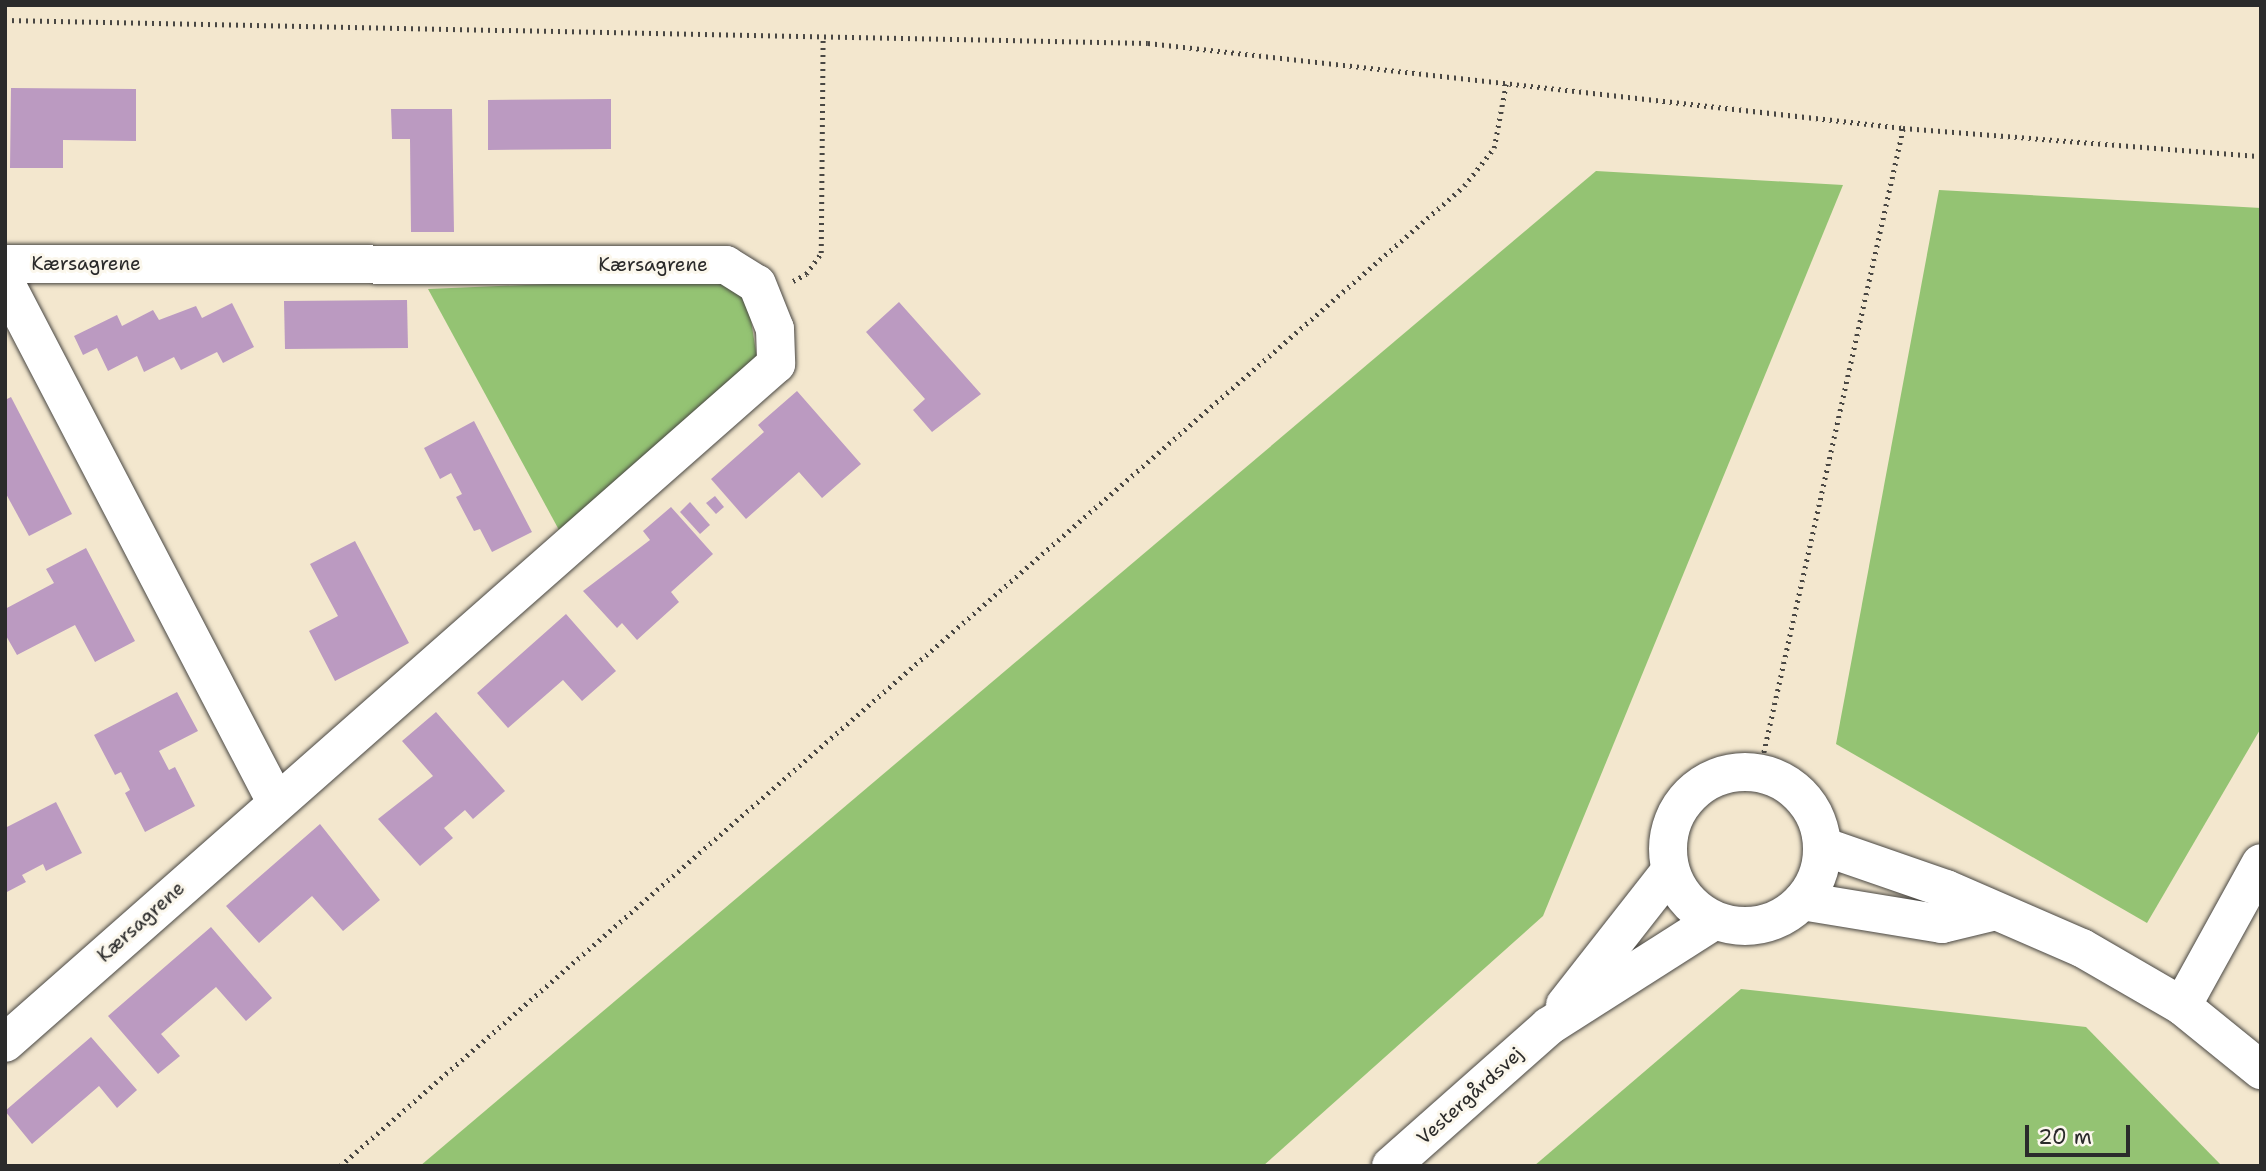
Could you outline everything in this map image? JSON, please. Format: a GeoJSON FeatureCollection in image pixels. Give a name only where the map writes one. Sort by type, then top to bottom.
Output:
{"type":"FeatureCollection","features":[{"type":"Feature","properties":{"kind":"street","name":"Kærsagrene"},"geometry":{"type":"LineString","coordinates":[[5,264],[726,265],[757,284],[775,329],[776,364],[5,1043]]}},
{"type":"Feature","properties":{"kind":"street","name":"Kærsagrene"},"geometry":{"type":"LineString","coordinates":[[5,282],[276,802]]}},
{"type":"Feature","properties":{"kind":"street"},"geometry":{"type":"LineString","coordinates":[[1733,773],[1759,773],[1779,780],[1802,799],[1818,825],[1822,846],[1821,865],[1802,901],[1784,916],[1761,925],[1737,927],[1714,921],[1694,909],[1679,891],[1670,870],[1667,845],[1673,819],[1687,797],[1708,781],[1733,773]]}},
{"type":"Feature","properties":{"kind":"street"},"geometry":{"type":"LineString","coordinates":[[1822,846],[1946,889],[1992,912],[2082,948],[2182,1006],[2261,1070]]}},
{"type":"Feature","properties":{"kind":"street"},"geometry":{"type":"LineString","coordinates":[[2182,1006],[2261,863]]}},
{"type":"Feature","properties":{"kind":"street","name":"Vestergårdsvej"},"geometry":{"type":"LineString","coordinates":[[1549,1026],[1670,870]]}},
{"type":"Feature","properties":{"kind":"street"},"geometry":{"type":"LineString","coordinates":[[1802,901],[1942,924],[1992,912]]}},
{"type":"Feature","properties":{"kind":"street","name":"Vestergårdsvej"},"geometry":{"type":"LineString","coordinates":[[1391,1166],[1549,1026],[1714,921]]}},
{"type":"Feature","properties":{"kind":"path"},"geometry":{"type":"LineString","coordinates":[[5,20],[1148,43],[1903,128],[2261,156]]}},
{"type":"Feature","properties":{"kind":"path"},"geometry":{"type":"LineString","coordinates":[[761,296],[806,274],[821,253],[823,36]]}},
{"type":"Feature","properties":{"kind":"path"},"geometry":{"type":"LineString","coordinates":[[340,1166],[1464,186],[1494,148],[1506,84]]}},
{"type":"Feature","properties":{"kind":"path"},"geometry":{"type":"LineString","coordinates":[[1759,773],[1903,128]]}},
{"type":"Feature","properties":{"kind":"green space"},"geometry":{"type":"Polygon","coordinates":[[[1596,171],[1843,185],[1543,916],[1263,1166],[420,1166],[1596,171]]]}},
{"type":"Feature","properties":{"kind":"green space"},"geometry":{"type":"Polygon","coordinates":[[[1939,190],[2261,208],[2261,728],[2147,923],[1836,744],[1939,190]]]}},
{"type":"Feature","properties":{"kind":"green space"},"geometry":{"type":"Polygon","coordinates":[[[717,277],[747,295],[757,358],[559,530],[428,289],[717,277]]]}},
{"type":"Feature","properties":{"kind":"green space"},"geometry":{"type":"Polygon","coordinates":[[[1741,989],[2086,1027],[2222,1166],[1534,1166],[1741,989]]]}},
{"type":"Feature","properties":{"kind":"building"},"geometry":{"type":"Polygon","coordinates":[[[11,88],[136,89],[136,141],[63,140],[63,168],[10,168],[11,88]]]}},
{"type":"Feature","properties":{"kind":"building"},"geometry":{"type":"Polygon","coordinates":[[[611,99],[611,149],[488,150],[488,100],[611,99]]]}},
{"type":"Feature","properties":{"kind":"building"},"geometry":{"type":"Polygon","coordinates":[[[391,109],[452,109],[454,232],[411,232],[410,139],[392,139],[391,109]]]}},
{"type":"Feature","properties":{"kind":"building"},"geometry":{"type":"Polygon","coordinates":[[[407,300],[408,348],[285,349],[284,301],[407,300]]]}},
{"type":"Feature","properties":{"kind":"building"},"geometry":{"type":"Polygon","coordinates":[[[899,302],[981,394],[932,432],[913,410],[925,399],[866,332],[899,302]]]}},
{"type":"Feature","properties":{"kind":"building"},"geometry":{"type":"Polygon","coordinates":[[[232,303],[254,347],[223,363],[217,352],[181,370],[174,357],[144,372],[137,356],[108,371],[97,348],[83,355],[74,336],[117,315],[122,326],[153,310],[159,320],[196,306],[202,318],[232,303]]]}},
{"type":"Feature","properties":{"kind":"building"},"geometry":{"type":"Polygon","coordinates":[[[797,391],[861,464],[822,498],[799,472],[746,519],[711,479],[764,432],[758,425],[797,391]]]}},
{"type":"Feature","properties":{"kind":"building"},"geometry":{"type":"Polygon","coordinates":[[[11,397],[72,514],[29,536],[5,492],[5,400],[11,397]]]}},
{"type":"Feature","properties":{"kind":"building"},"geometry":{"type":"Polygon","coordinates":[[[474,421],[532,532],[492,552],[480,529],[474,531],[456,497],[462,494],[451,473],[440,479],[424,448],[474,421]]]}},
{"type":"Feature","properties":{"kind":"building"},"geometry":{"type":"Polygon","coordinates":[[[715,496],[724,507],[716,514],[706,503],[715,496]]]}},
{"type":"Feature","properties":{"kind":"building"},"geometry":{"type":"Polygon","coordinates":[[[690,502],[710,525],[700,534],[680,512],[690,502]]]}},
{"type":"Feature","properties":{"kind":"building"},"geometry":{"type":"Polygon","coordinates":[[[671,507],[713,554],[671,592],[679,602],[637,640],[622,623],[617,628],[583,591],[650,540],[643,531],[671,507]]]}},
{"type":"Feature","properties":{"kind":"building"},"geometry":{"type":"Polygon","coordinates":[[[355,541],[409,643],[335,681],[309,631],[338,616],[310,564],[355,541]]]}},
{"type":"Feature","properties":{"kind":"building"},"geometry":{"type":"Polygon","coordinates":[[[86,548],[135,641],[95,662],[75,625],[17,655],[5,634],[5,609],[54,583],[46,569],[86,548]]]}},
{"type":"Feature","properties":{"kind":"building"},"geometry":{"type":"Polygon","coordinates":[[[566,614],[616,671],[582,701],[563,680],[508,728],[477,693],[566,614]]]}},
{"type":"Feature","properties":{"kind":"building"},"geometry":{"type":"Polygon","coordinates":[[[177,692],[198,731],[159,751],[169,770],[175,767],[195,806],[145,832],[125,793],[130,790],[121,772],[115,775],[94,735],[177,692]]]}},
{"type":"Feature","properties":{"kind":"building"},"geometry":{"type":"Polygon","coordinates":[[[436,712],[505,791],[473,819],[465,810],[444,828],[453,838],[420,866],[378,819],[433,776],[402,741],[436,712]]]}},
{"type":"Feature","properties":{"kind":"building"},"geometry":{"type":"Polygon","coordinates":[[[56,802],[82,853],[46,871],[43,864],[22,875],[26,882],[5,893],[5,828],[56,802]]]}},
{"type":"Feature","properties":{"kind":"building"},"geometry":{"type":"Polygon","coordinates":[[[320,824],[380,900],[343,931],[312,896],[259,943],[226,906],[320,824]]]}},
{"type":"Feature","properties":{"kind":"building"},"geometry":{"type":"Polygon","coordinates":[[[211,927],[272,998],[246,1021],[216,987],[161,1034],[180,1056],[158,1074],[108,1016],[211,927]]]}},
{"type":"Feature","properties":{"kind":"building"},"geometry":{"type":"Polygon","coordinates":[[[91,1037],[137,1090],[117,1108],[99,1086],[32,1144],[5,1111],[91,1037]]]}}]}
